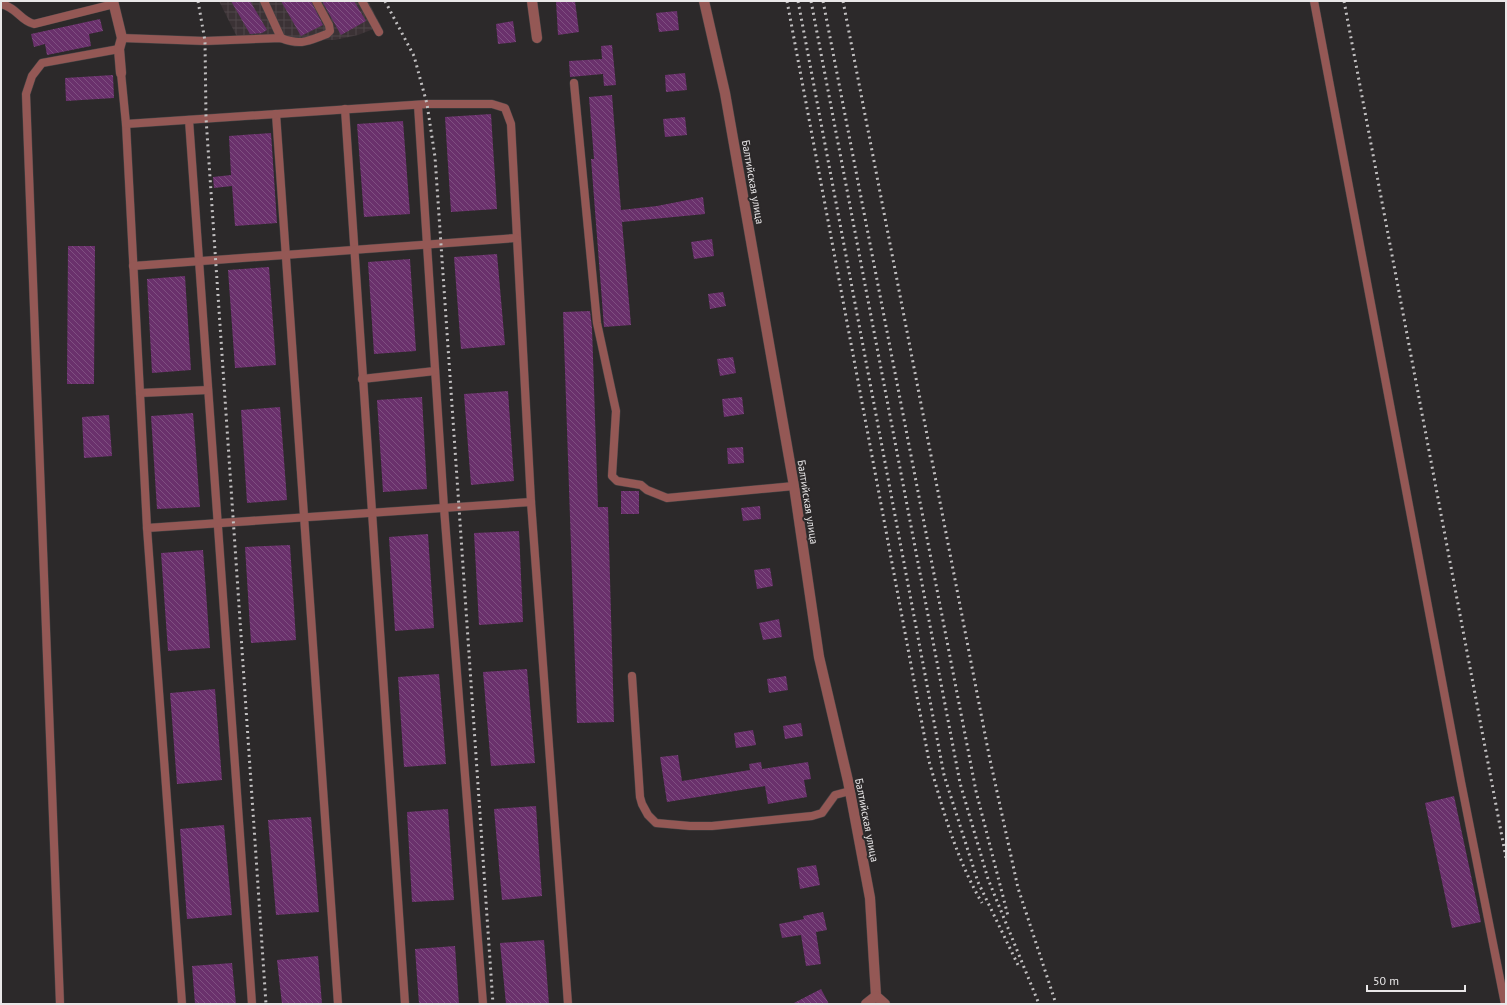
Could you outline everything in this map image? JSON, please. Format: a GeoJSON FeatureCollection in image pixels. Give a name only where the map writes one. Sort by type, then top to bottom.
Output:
{"type":"FeatureCollection","features":[{"type":"Feature","properties":{"kind":"street"},"geometry":{"type":"LineString","coordinates":[[532,1],[538,38]]}},
{"type":"Feature","properties":{"kind":"street","name":"Балтийская улица"},"geometry":{"type":"LineString","coordinates":[[704,1],[725,93],[794,486],[819,657],[850,791],[870,898],[876,996]]}},
{"type":"Feature","properties":{"kind":"street"},"geometry":{"type":"LineString","coordinates":[[113,3],[122,38],[119,49],[121,73]]}},
{"type":"Feature","properties":{"kind":"street"},"geometry":{"type":"LineString","coordinates":[[866,1004],[876,996],[885,1004]]}},
{"type":"Feature","properties":{"kind":"lane"},"geometry":{"type":"LineString","coordinates":[[264,1],[282,38]]}},
{"type":"Feature","properties":{"kind":"lane"},"geometry":{"type":"LineString","coordinates":[[122,38],[205,41],[282,38],[292,42],[302,43],[327,34],[330,31],[329,25],[316,1]]}},
{"type":"Feature","properties":{"kind":"lane"},"geometry":{"type":"LineString","coordinates":[[362,1],[379,32]]}},
{"type":"Feature","properties":{"kind":"lane"},"geometry":{"type":"LineString","coordinates":[[1314,1],[1458,767],[1505,1004]]}},
{"type":"Feature","properties":{"kind":"lane"},"geometry":{"type":"LineString","coordinates":[[1,4],[15,9],[25,21],[34,24],[113,3]]}},
{"type":"Feature","properties":{"kind":"lane"},"geometry":{"type":"LineString","coordinates":[[60,1004],[26,94],[32,76],[42,63],[119,49]]}},
{"type":"Feature","properties":{"kind":"lane"},"geometry":{"type":"LineString","coordinates":[[121,73],[126,124],[146,528],[182,1004]]}},
{"type":"Feature","properties":{"kind":"lane"},"geometry":{"type":"LineString","coordinates":[[574,83],[597,323],[616,411],[612,476],[617,482],[641,485],[647,490],[667,498],[794,486]]}},
{"type":"Feature","properties":{"kind":"lane"},"geometry":{"type":"LineString","coordinates":[[126,124],[418,105],[492,104],[505,108],[512,124],[516,238],[531,502],[568,1004]]}},
{"type":"Feature","properties":{"kind":"lane"},"geometry":{"type":"LineString","coordinates":[[418,105],[444,508],[483,1004]]}},
{"type":"Feature","properties":{"kind":"lane"},"geometry":{"type":"LineString","coordinates":[[344,110],[405,1004]]}},
{"type":"Feature","properties":{"kind":"lane"},"geometry":{"type":"LineString","coordinates":[[276,114],[338,1004]]}},
{"type":"Feature","properties":{"kind":"lane"},"geometry":{"type":"LineString","coordinates":[[188,120],[252,1004]]}},
{"type":"Feature","properties":{"kind":"lane"},"geometry":{"type":"LineString","coordinates":[[133,266],[516,238]]}},
{"type":"Feature","properties":{"kind":"lane"},"geometry":{"type":"LineString","coordinates":[[362,379],[435,371]]}},
{"type":"Feature","properties":{"kind":"lane"},"geometry":{"type":"LineString","coordinates":[[140,393],[208,390]]}},
{"type":"Feature","properties":{"kind":"lane"},"geometry":{"type":"LineString","coordinates":[[146,528],[531,502]]}},
{"type":"Feature","properties":{"kind":"lane"},"geometry":{"type":"LineString","coordinates":[[632,676],[640,797],[651,820],[656,823],[712,826],[801,818],[822,813],[835,795],[850,791]]}},
{"type":"Feature","properties":{"kind":"shaded area"},"geometry":{"type":"Polygon","coordinates":[[[219,1],[368,1],[381,26],[358,35],[335,40],[238,39],[219,1]]]}},
{"type":"Feature","properties":{"kind":"building"},"geometry":{"type":"Polygon","coordinates":[[[231,1],[250,1],[267,30],[262,33],[250,34],[231,1]]]}},
{"type":"Feature","properties":{"kind":"building"},"geometry":{"type":"Polygon","coordinates":[[[281,1],[311,1],[323,25],[301,36],[281,1]]]}},
{"type":"Feature","properties":{"kind":"building"},"geometry":{"type":"Polygon","coordinates":[[[322,1],[354,1],[366,21],[341,35],[322,1]]]}},
{"type":"Feature","properties":{"kind":"building"},"geometry":{"type":"Polygon","coordinates":[[[556,1],[575,1],[579,32],[558,35],[556,1]]]}},
{"type":"Feature","properties":{"kind":"building"},"geometry":{"type":"Polygon","coordinates":[[[677,11],[679,30],[659,32],[656,13],[677,11]]]}},
{"type":"Feature","properties":{"kind":"building"},"geometry":{"type":"Polygon","coordinates":[[[100,19],[103,31],[89,34],[91,46],[47,55],[45,44],[34,47],[31,34],[100,19]]]}},
{"type":"Feature","properties":{"kind":"building"},"geometry":{"type":"Polygon","coordinates":[[[513,21],[516,42],[498,44],[496,24],[513,21]]]}},
{"type":"Feature","properties":{"kind":"building"},"geometry":{"type":"Polygon","coordinates":[[[612,45],[616,85],[604,86],[603,74],[570,77],[569,61],[602,59],[601,46],[612,45]]]}},
{"type":"Feature","properties":{"kind":"building"},"geometry":{"type":"Polygon","coordinates":[[[685,73],[687,90],[666,92],[665,75],[685,73]]]}},
{"type":"Feature","properties":{"kind":"building"},"geometry":{"type":"Polygon","coordinates":[[[113,75],[114,98],[66,101],[65,78],[113,75]]]}},
{"type":"Feature","properties":{"kind":"building"},"geometry":{"type":"Polygon","coordinates":[[[612,95],[621,210],[657,206],[703,197],[705,214],[622,222],[631,325],[604,327],[591,159],[594,159],[589,97],[612,95]]]}},
{"type":"Feature","properties":{"kind":"building"},"geometry":{"type":"Polygon","coordinates":[[[491,114],[497,209],[451,212],[445,117],[491,114]]]}},
{"type":"Feature","properties":{"kind":"building"},"geometry":{"type":"Polygon","coordinates":[[[685,117],[687,135],[665,137],[663,119],[685,117]]]}},
{"type":"Feature","properties":{"kind":"building"},"geometry":{"type":"Polygon","coordinates":[[[403,121],[410,214],[364,217],[357,124],[403,121]]]}},
{"type":"Feature","properties":{"kind":"building"},"geometry":{"type":"Polygon","coordinates":[[[271,133],[277,223],[235,226],[232,186],[214,188],[213,177],[231,175],[229,136],[271,133]]]}},
{"type":"Feature","properties":{"kind":"building"},"geometry":{"type":"Polygon","coordinates":[[[712,239],[714,256],[694,259],[691,242],[712,239]]]}},
{"type":"Feature","properties":{"kind":"building"},"geometry":{"type":"Polygon","coordinates":[[[68,246],[95,246],[94,384],[67,384],[68,246]]]}},
{"type":"Feature","properties":{"kind":"building"},"geometry":{"type":"Polygon","coordinates":[[[497,254],[505,345],[461,349],[454,257],[497,254]]]}},
{"type":"Feature","properties":{"kind":"building"},"geometry":{"type":"Polygon","coordinates":[[[410,259],[416,351],[374,354],[368,262],[410,259]]]}},
{"type":"Feature","properties":{"kind":"building"},"geometry":{"type":"Polygon","coordinates":[[[269,267],[276,365],[235,368],[228,270],[269,267]]]}},
{"type":"Feature","properties":{"kind":"building"},"geometry":{"type":"Polygon","coordinates":[[[185,276],[191,370],[152,373],[147,279],[185,276]]]}},
{"type":"Feature","properties":{"kind":"building"},"geometry":{"type":"Polygon","coordinates":[[[723,292],[726,306],[710,309],[708,294],[723,292]]]}},
{"type":"Feature","properties":{"kind":"building"},"geometry":{"type":"Polygon","coordinates":[[[590,311],[592,328],[598,507],[608,507],[614,722],[577,723],[563,312],[590,311]]]}},
{"type":"Feature","properties":{"kind":"building"},"geometry":{"type":"Polygon","coordinates":[[[733,357],[736,373],[720,376],[717,359],[733,357]]]}},
{"type":"Feature","properties":{"kind":"building"},"geometry":{"type":"Polygon","coordinates":[[[508,391],[514,481],[471,485],[464,394],[508,391]]]}},
{"type":"Feature","properties":{"kind":"building"},"geometry":{"type":"Polygon","coordinates":[[[422,397],[427,489],[383,492],[377,400],[422,397]]]}},
{"type":"Feature","properties":{"kind":"building"},"geometry":{"type":"Polygon","coordinates":[[[742,397],[744,414],[724,417],[722,399],[742,397]]]}},
{"type":"Feature","properties":{"kind":"building"},"geometry":{"type":"Polygon","coordinates":[[[280,407],[287,500],[247,503],[241,410],[280,407]]]}},
{"type":"Feature","properties":{"kind":"building"},"geometry":{"type":"Polygon","coordinates":[[[193,413],[200,507],[157,509],[151,416],[193,413]]]}},
{"type":"Feature","properties":{"kind":"building"},"geometry":{"type":"Polygon","coordinates":[[[109,415],[112,456],[84,458],[82,417],[109,415]]]}},
{"type":"Feature","properties":{"kind":"building"},"geometry":{"type":"Polygon","coordinates":[[[743,447],[744,463],[728,464],[727,448],[743,447]]]}},
{"type":"Feature","properties":{"kind":"building"},"geometry":{"type":"Polygon","coordinates":[[[621,491],[639,491],[639,514],[621,514],[621,491]]]}},
{"type":"Feature","properties":{"kind":"building"},"geometry":{"type":"Polygon","coordinates":[[[760,506],[761,519],[743,521],[741,508],[760,506]]]}},
{"type":"Feature","properties":{"kind":"building"},"geometry":{"type":"Polygon","coordinates":[[[519,531],[523,622],[479,625],[474,533],[519,531]]]}},
{"type":"Feature","properties":{"kind":"building"},"geometry":{"type":"Polygon","coordinates":[[[428,534],[434,628],[395,631],[389,537],[428,534]]]}},
{"type":"Feature","properties":{"kind":"building"},"geometry":{"type":"Polygon","coordinates":[[[290,545],[296,640],[251,643],[245,547],[290,545]]]}},
{"type":"Feature","properties":{"kind":"building"},"geometry":{"type":"Polygon","coordinates":[[[203,550],[210,648],[168,651],[161,553],[203,550]]]}},
{"type":"Feature","properties":{"kind":"building"},"geometry":{"type":"Polygon","coordinates":[[[770,568],[773,586],[757,589],[754,570],[770,568]]]}},
{"type":"Feature","properties":{"kind":"building"},"geometry":{"type":"Polygon","coordinates":[[[779,619],[782,637],[763,640],[759,623],[779,619]]]}},
{"type":"Feature","properties":{"kind":"building"},"geometry":{"type":"Polygon","coordinates":[[[527,669],[535,763],[491,766],[483,672],[527,669]]]}},
{"type":"Feature","properties":{"kind":"building"},"geometry":{"type":"Polygon","coordinates":[[[439,674],[446,764],[404,767],[398,677],[439,674]]]}},
{"type":"Feature","properties":{"kind":"building"},"geometry":{"type":"Polygon","coordinates":[[[786,676],[788,690],[769,693],[767,679],[786,676]]]}},
{"type":"Feature","properties":{"kind":"building"},"geometry":{"type":"Polygon","coordinates":[[[215,689],[222,780],[177,784],[170,693],[215,689]]]}},
{"type":"Feature","properties":{"kind":"building"},"geometry":{"type":"Polygon","coordinates":[[[801,723],[803,736],[785,739],[783,726],[801,723]]]}},
{"type":"Feature","properties":{"kind":"building"},"geometry":{"type":"Polygon","coordinates":[[[753,730],[756,745],[736,748],[734,733],[753,730]]]}},
{"type":"Feature","properties":{"kind":"building"},"geometry":{"type":"Polygon","coordinates":[[[678,755],[682,781],[750,770],[749,764],[761,762],[762,769],[808,762],[811,779],[804,780],[807,797],[768,804],[765,786],[667,802],[660,757],[678,755]]]}},
{"type":"Feature","properties":{"kind":"building"},"geometry":{"type":"Polygon","coordinates":[[[1454,796],[1481,922],[1452,928],[1425,803],[1454,796]]]}},
{"type":"Feature","properties":{"kind":"building"},"geometry":{"type":"Polygon","coordinates":[[[536,806],[542,896],[502,900],[494,809],[536,806]]]}},
{"type":"Feature","properties":{"kind":"building"},"geometry":{"type":"Polygon","coordinates":[[[448,809],[454,900],[412,902],[407,812],[448,809]]]}},
{"type":"Feature","properties":{"kind":"building"},"geometry":{"type":"Polygon","coordinates":[[[311,817],[319,912],[276,915],[268,820],[311,817]]]}},
{"type":"Feature","properties":{"kind":"building"},"geometry":{"type":"Polygon","coordinates":[[[224,825],[232,915],[187,919],[180,829],[224,825]]]}},
{"type":"Feature","properties":{"kind":"building"},"geometry":{"type":"Polygon","coordinates":[[[816,865],[820,885],[800,889],[797,868],[816,865]]]}},
{"type":"Feature","properties":{"kind":"building"},"geometry":{"type":"Polygon","coordinates":[[[823,912],[827,930],[816,932],[821,964],[806,966],[801,935],[782,938],[779,924],[804,919],[803,916],[823,912]]]}},
{"type":"Feature","properties":{"kind":"building"},"geometry":{"type":"Polygon","coordinates":[[[544,940],[549,1004],[506,1004],[500,943],[544,940]]]}},
{"type":"Feature","properties":{"kind":"building"},"geometry":{"type":"Polygon","coordinates":[[[455,946],[459,1004],[419,1004],[415,949],[455,946]]]}},
{"type":"Feature","properties":{"kind":"building"},"geometry":{"type":"Polygon","coordinates":[[[318,956],[322,1004],[282,1004],[277,960],[318,956]]]}},
{"type":"Feature","properties":{"kind":"building"},"geometry":{"type":"Polygon","coordinates":[[[232,963],[236,1004],[195,1004],[192,966],[232,963]]]}},
{"type":"Feature","properties":{"kind":"building"},"geometry":{"type":"Polygon","coordinates":[[[821,989],[829,1004],[792,1004],[821,989]]]}},
{"type":"Feature","properties":{"kind":"railway"},"geometry":{"type":"LineString","coordinates":[[198,1],[205,41],[206,118],[266,1004]]}},
{"type":"Feature","properties":{"kind":"railway"},"geometry":{"type":"LineString","coordinates":[[385,1],[414,56],[427,104],[435,157],[493,1004]]}},
{"type":"Feature","properties":{"kind":"railway"},"geometry":{"type":"LineString","coordinates":[[787,1],[929,761],[957,851],[982,903]]}},
{"type":"Feature","properties":{"kind":"railway"},"geometry":{"type":"LineString","coordinates":[[798,1],[944,775],[978,882],[1018,965]]}},
{"type":"Feature","properties":{"kind":"railway"},"geometry":{"type":"LineString","coordinates":[[811,1],[960,783],[988,879],[1039,1004]]}},
{"type":"Feature","properties":{"kind":"railway"},"geometry":{"type":"LineString","coordinates":[[823,1],[976,791],[1008,916]]}},
{"type":"Feature","properties":{"kind":"railway"},"geometry":{"type":"LineString","coordinates":[[843,1],[989,755],[1018,888],[1056,1004]]}},
{"type":"Feature","properties":{"kind":"railway"},"geometry":{"type":"LineString","coordinates":[[1344,1],[1506,858]]}}]}
